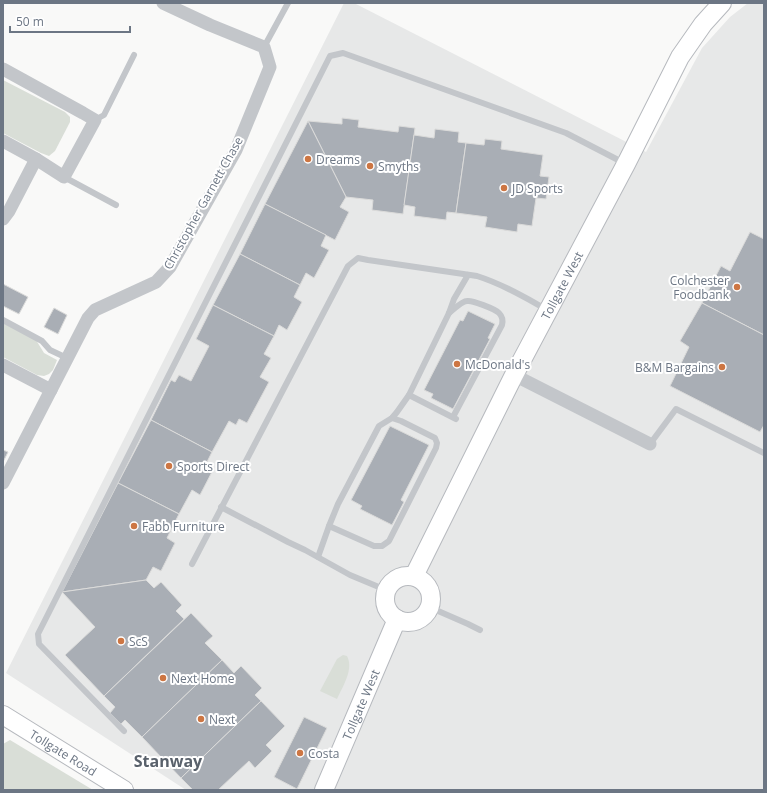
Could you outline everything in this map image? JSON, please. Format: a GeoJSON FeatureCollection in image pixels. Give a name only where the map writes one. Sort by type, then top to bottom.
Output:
{"type":"FeatureCollection","features":[{"type":"Feature","properties":{"kind":"street"},"geometry":{"type":"LineString","coordinates":[[163,3],[210,25],[264,47]]}},
{"type":"Feature","properties":{"kind":"street","name":"Tollgate West"},"geometry":{"type":"LineString","coordinates":[[414,576],[514,375],[626,164],[680,57],[703,24],[722,3]]}},
{"type":"Feature","properties":{"kind":"street","name":"Christopher Garnett Chase"},"geometry":{"type":"LineString","coordinates":[[3,483],[88,318],[95,310],[156,282],[170,268],[236,150],[270,67],[264,47]]}},
{"type":"Feature","properties":{"kind":"street"},"geometry":{"type":"LineString","coordinates":[[3,69],[95,120],[64,177],[7,143]]}},
{"type":"Feature","properties":{"kind":"street"},"geometry":{"type":"LineString","coordinates":[[3,219],[9,211],[36,160]]}},
{"type":"Feature","properties":{"kind":"street"},"geometry":{"type":"LineString","coordinates":[[3,365],[51,390]]}},
{"type":"Feature","properties":{"kind":"street"},"geometry":{"type":"LineString","coordinates":[[514,375],[650,444]]}},
{"type":"Feature","properties":{"kind":"street"},"geometry":{"type":"LineString","coordinates":[[414,576],[421,580],[430,592],[431,600],[429,607],[424,615],[416,620],[406,622],[397,619],[390,614],[386,607],[384,598],[386,590],[391,583],[398,578],[414,576]]}},
{"type":"Feature","properties":{"kind":"street","name":"Tollgate West"},"geometry":{"type":"LineString","coordinates":[[324,790],[397,619]]}},
{"type":"Feature","properties":{"kind":"street","name":"Tollgate Road"},"geometry":{"type":"LineString","coordinates":[[3,715],[124,790]]}},
{"type":"Feature","properties":{"kind":"lane"},"geometry":{"type":"LineString","coordinates":[[264,47],[288,3]]}},
{"type":"Feature","properties":{"kind":"lane"},"geometry":{"type":"LineString","coordinates":[[124,731],[39,644],[38,634],[330,56],[344,53],[566,133],[626,164]]}},
{"type":"Feature","properties":{"kind":"lane"},"geometry":{"type":"LineString","coordinates":[[95,120],[104,115],[134,55]]}},
{"type":"Feature","properties":{"kind":"lane"},"geometry":{"type":"LineString","coordinates":[[64,177],[116,205]]}},
{"type":"Feature","properties":{"kind":"lane"},"geometry":{"type":"LineString","coordinates":[[192,564],[348,266],[358,258],[477,276],[506,287],[548,310]]}},
{"type":"Feature","properties":{"kind":"lane"},"geometry":{"type":"LineString","coordinates":[[318,557],[338,504],[379,426],[392,418],[409,395],[449,313],[454,299],[468,275]]}},
{"type":"Feature","properties":{"kind":"lane"},"geometry":{"type":"LineString","coordinates":[[409,395],[454,418],[503,321],[499,313],[474,301],[465,301],[449,313]]}},
{"type":"Feature","properties":{"kind":"lane"},"geometry":{"type":"LineString","coordinates":[[3,320],[42,341],[50,350],[67,358]]}},
{"type":"Feature","properties":{"kind":"lane"},"geometry":{"type":"LineString","coordinates":[[650,444],[676,409],[764,453]]}},
{"type":"Feature","properties":{"kind":"lane"},"geometry":{"type":"LineString","coordinates":[[329,526],[374,546],[382,546],[389,541],[436,448],[437,443],[434,438],[392,418]]}},
{"type":"Feature","properties":{"kind":"lane"},"geometry":{"type":"LineString","coordinates":[[222,507],[350,575],[386,590]]}},
{"type":"Feature","properties":{"kind":"lane"},"geometry":{"type":"LineString","coordinates":[[429,607],[480,630]]}},
{"type":"Feature","properties":{"kind":"shaded area"},"geometry":{"type":"Polygon","coordinates":[[[344,3],[354,3],[646,152],[702,48],[730,17],[748,3],[764,3],[764,790],[186,790],[6,673],[344,3]]]}},
{"type":"Feature","properties":{"kind":"shaded area"},"geometry":{"type":"Polygon","coordinates":[[[3,80],[65,112],[70,117],[70,122],[55,151],[49,156],[3,133],[3,80]]]}},
{"type":"Feature","properties":{"kind":"shaded area"},"geometry":{"type":"Polygon","coordinates":[[[3,323],[36,340],[44,353],[57,360],[53,370],[49,374],[44,376],[37,375],[3,357],[3,323]]]}},
{"type":"Feature","properties":{"kind":"shaded area"},"geometry":{"type":"Polygon","coordinates":[[[343,655],[347,656],[349,666],[345,683],[337,699],[320,691],[337,659],[343,655]]]}},
{"type":"Feature","properties":{"kind":"shaded area"},"geometry":{"type":"Polygon","coordinates":[[[10,740],[93,790],[3,790],[3,744],[10,740]]]}},
{"type":"Feature","properties":{"kind":"building","name":"Smyths"},"geometry":{"type":"Polygon","coordinates":[[[342,118],[359,120],[358,127],[398,132],[399,126],[415,128],[403,214],[372,210],[373,200],[346,197],[308,121],[342,124],[342,118]]]}},
{"type":"Feature","properties":{"kind":"building","name":"Dreams"},"geometry":{"type":"Polygon","coordinates":[[[308,121],[346,197],[340,207],[349,212],[335,240],[265,204],[308,121]]]}},
{"type":"Feature","properties":{"kind":"building"},"geometry":{"type":"Polygon","coordinates":[[[435,129],[459,132],[458,142],[466,143],[456,213],[447,212],[446,220],[414,216],[415,207],[404,205],[414,135],[434,138],[435,129]]]}},
{"type":"Feature","properties":{"kind":"building","name":"JD Sports"},"geometry":{"type":"Polygon","coordinates":[[[485,139],[502,141],[501,149],[543,155],[540,176],[549,177],[546,199],[536,198],[532,226],[518,224],[517,232],[485,227],[487,217],[456,213],[466,143],[484,145],[485,139]]]}},
{"type":"Feature","properties":{"kind":"building"},"geometry":{"type":"Polygon","coordinates":[[[265,204],[326,235],[321,246],[329,250],[314,278],[306,273],[300,285],[240,254],[265,204]]]}},
{"type":"Feature","properties":{"kind":"building","name":"Colchester Foodbank"},"geometry":{"type":"Polygon","coordinates":[[[750,232],[764,239],[764,335],[702,303],[721,266],[730,271],[750,232]]]}},
{"type":"Feature","properties":{"kind":"building"},"geometry":{"type":"Polygon","coordinates":[[[240,254],[300,285],[294,297],[302,302],[287,330],[279,325],[274,336],[213,305],[240,254]]]}},
{"type":"Feature","properties":{"kind":"building"},"geometry":{"type":"Polygon","coordinates":[[[3,284],[28,297],[19,314],[3,306],[3,284]]]}},
{"type":"Feature","properties":{"kind":"building","name":"B&M Bargains"},"geometry":{"type":"Polygon","coordinates":[[[702,303],[764,335],[764,425],[760,432],[670,386],[689,347],[680,341],[702,303]]]}},
{"type":"Feature","properties":{"kind":"building"},"geometry":{"type":"Polygon","coordinates":[[[213,305],[274,336],[264,354],[271,358],[260,377],[269,382],[247,423],[239,419],[236,425],[229,421],[212,452],[151,420],[171,380],[175,382],[179,375],[191,381],[209,346],[196,339],[213,305]]]}},
{"type":"Feature","properties":{"kind":"building"},"geometry":{"type":"Polygon","coordinates":[[[54,308],[67,315],[58,334],[44,327],[54,308]]]}},
{"type":"Feature","properties":{"kind":"building","name":"McDonald's"},"geometry":{"type":"Polygon","coordinates":[[[468,311],[495,324],[488,338],[490,339],[453,409],[431,398],[433,394],[424,390],[460,320],[463,321],[468,311]]]}},
{"type":"Feature","properties":{"kind":"building","name":"Sports Direct"},"geometry":{"type":"Polygon","coordinates":[[[151,420],[212,452],[206,464],[214,468],[200,495],[192,490],[179,514],[118,483],[151,420]]]}},
{"type":"Feature","properties":{"kind":"building"},"geometry":{"type":"Polygon","coordinates":[[[390,426],[429,445],[401,500],[404,502],[392,525],[360,509],[362,506],[351,500],[390,426]]]}},
{"type":"Feature","properties":{"kind":"building"},"geometry":{"type":"Polygon","coordinates":[[[3,450],[8,452],[3,462],[3,450]]]}},
{"type":"Feature","properties":{"kind":"building","name":"Fabb Furniture"},"geometry":{"type":"Polygon","coordinates":[[[118,483],[179,514],[167,538],[175,543],[161,571],[153,567],[146,580],[62,592],[118,483]]]}},
{"type":"Feature","properties":{"kind":"building","name":"ScS"},"geometry":{"type":"Polygon","coordinates":[[[146,580],[154,588],[161,582],[182,605],[176,611],[184,619],[104,696],[65,655],[95,627],[62,592],[146,580]]]}},
{"type":"Feature","properties":{"kind":"building","name":"Next Home"},"geometry":{"type":"Polygon","coordinates":[[[191,613],[213,636],[205,643],[222,660],[142,737],[125,720],[121,724],[110,713],[115,707],[104,696],[191,613]]]}},
{"type":"Feature","properties":{"kind":"building","name":"Next"},"geometry":{"type":"Polygon","coordinates":[[[222,660],[234,673],[241,666],[262,688],[255,695],[261,701],[181,778],[142,737],[222,660]]]}},
{"type":"Feature","properties":{"kind":"building"},"geometry":{"type":"Polygon","coordinates":[[[261,701],[285,726],[266,745],[272,751],[255,768],[249,761],[218,790],[193,790],[181,778],[261,701]]]}},
{"type":"Feature","properties":{"kind":"building","name":"Costa"},"geometry":{"type":"Polygon","coordinates":[[[304,717],[327,728],[297,789],[274,777],[304,717]]]}},
{"type":"Feature","properties":{"kind":"place","name":"Dreams"},"geometry":{"type":"Point","coordinates":[308,159]}},
{"type":"Feature","properties":{"kind":"place","name":"Smyths"},"geometry":{"type":"Point","coordinates":[370,166]}},
{"type":"Feature","properties":{"kind":"place","name":"JD Sports"},"geometry":{"type":"Point","coordinates":[504,188]}},
{"type":"Feature","properties":{"kind":"place","name":"Colchester Foodbank"},"geometry":{"type":"Point","coordinates":[737,287]}},
{"type":"Feature","properties":{"kind":"place","name":"McDonald's"},"geometry":{"type":"Point","coordinates":[457,364]}},
{"type":"Feature","properties":{"kind":"place","name":"B&M Bargains"},"geometry":{"type":"Point","coordinates":[722,367]}},
{"type":"Feature","properties":{"kind":"place","name":"Sports Direct"},"geometry":{"type":"Point","coordinates":[169,466]}},
{"type":"Feature","properties":{"kind":"place","name":"Fabb Furniture"},"geometry":{"type":"Point","coordinates":[134,526]}},
{"type":"Feature","properties":{"kind":"place","name":"ScS"},"geometry":{"type":"Point","coordinates":[121,641]}},
{"type":"Feature","properties":{"kind":"place","name":"Next Home"},"geometry":{"type":"Point","coordinates":[163,678]}},
{"type":"Feature","properties":{"kind":"place","name":"Next"},"geometry":{"type":"Point","coordinates":[201,719]}},
{"type":"Feature","properties":{"kind":"place","name":"Costa"},"geometry":{"type":"Point","coordinates":[300,753]}},
{"type":"Feature","properties":{"kind":"district","name":"Stanway"},"geometry":{"type":"Point","coordinates":[168,761]}}]}
